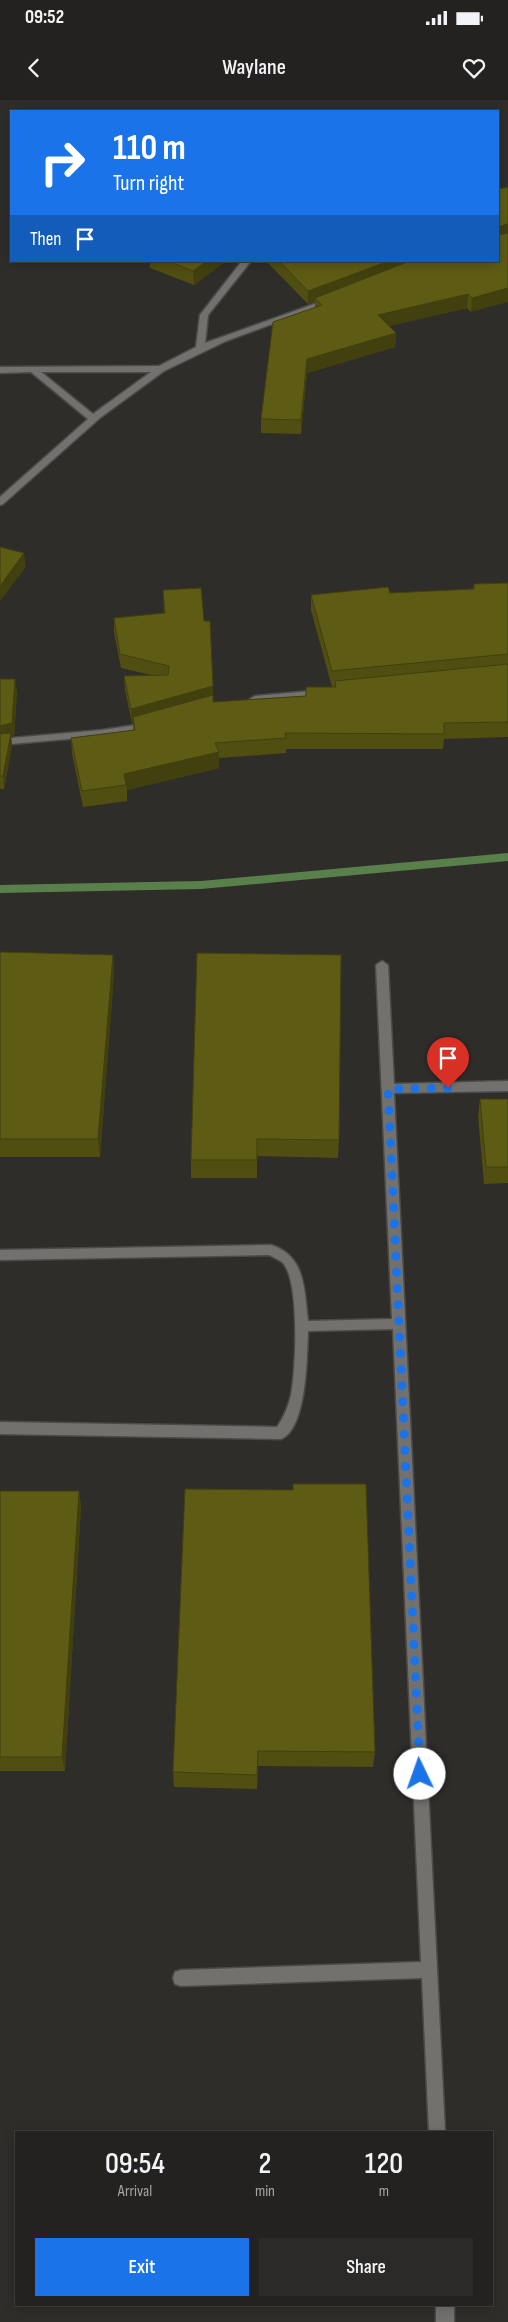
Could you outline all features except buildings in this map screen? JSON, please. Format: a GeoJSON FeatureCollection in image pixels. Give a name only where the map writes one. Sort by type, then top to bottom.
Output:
{"type":"FeatureCollection","features":[{"type":"Feature","properties":{"kind":"street"},"geometry":{"type":"LineString","coordinates":[[200,349],[204,315],[246,262]]}},
{"type":"Feature","properties":{"kind":"street"},"geometry":{"type":"LineString","coordinates":[[0,502],[92,418],[161,369],[200,349],[336,299]]}},
{"type":"Feature","properties":{"kind":"street"},"geometry":{"type":"LineString","coordinates":[[0,370],[161,369]]}},
{"type":"Feature","properties":{"kind":"street"},"geometry":{"type":"LineString","coordinates":[[33,370],[92,418]]}},
{"type":"Feature","properties":{"kind":"street"},"geometry":{"type":"LineString","coordinates":[[246,700],[333,692]]}},
{"type":"Feature","properties":{"kind":"street"},"geometry":{"type":"LineString","coordinates":[[0,742],[102,733],[156,723]]}},
{"type":"Feature","properties":{"kind":"street"},"geometry":{"type":"LineString","coordinates":[[382,965],[437,2131]]}},
{"type":"Feature","properties":{"kind":"street"},"geometry":{"type":"LineString","coordinates":[[388,1089],[508,1086]]}},
{"type":"Feature","properties":{"kind":"street"},"geometry":{"type":"LineString","coordinates":[[0,1255],[271,1250],[287,1259],[296,1277],[302,1326],[299,1395],[292,1419],[282,1433],[0,1428]]}},
{"type":"Feature","properties":{"kind":"street"},"geometry":{"type":"LineString","coordinates":[[302,1326],[399,1324]]}},
{"type":"Feature","properties":{"kind":"street"},"geometry":{"type":"LineString","coordinates":[[181,1978],[429,1970]]}},
{"type":"Feature","properties":{"kind":"street"},"geometry":{"type":"LineString","coordinates":[[444,2306],[445,2322]]}},
{"type":"Feature","properties":{"kind":"waterway"},"geometry":{"type":"LineString","coordinates":[[0,889],[201,885],[508,857]]}},
{"type":"Feature","properties":{"kind":"route"},"geometry":{"type":"LineString","coordinates":[[420,1774],[388,1089],[448,1088]]}}]}
